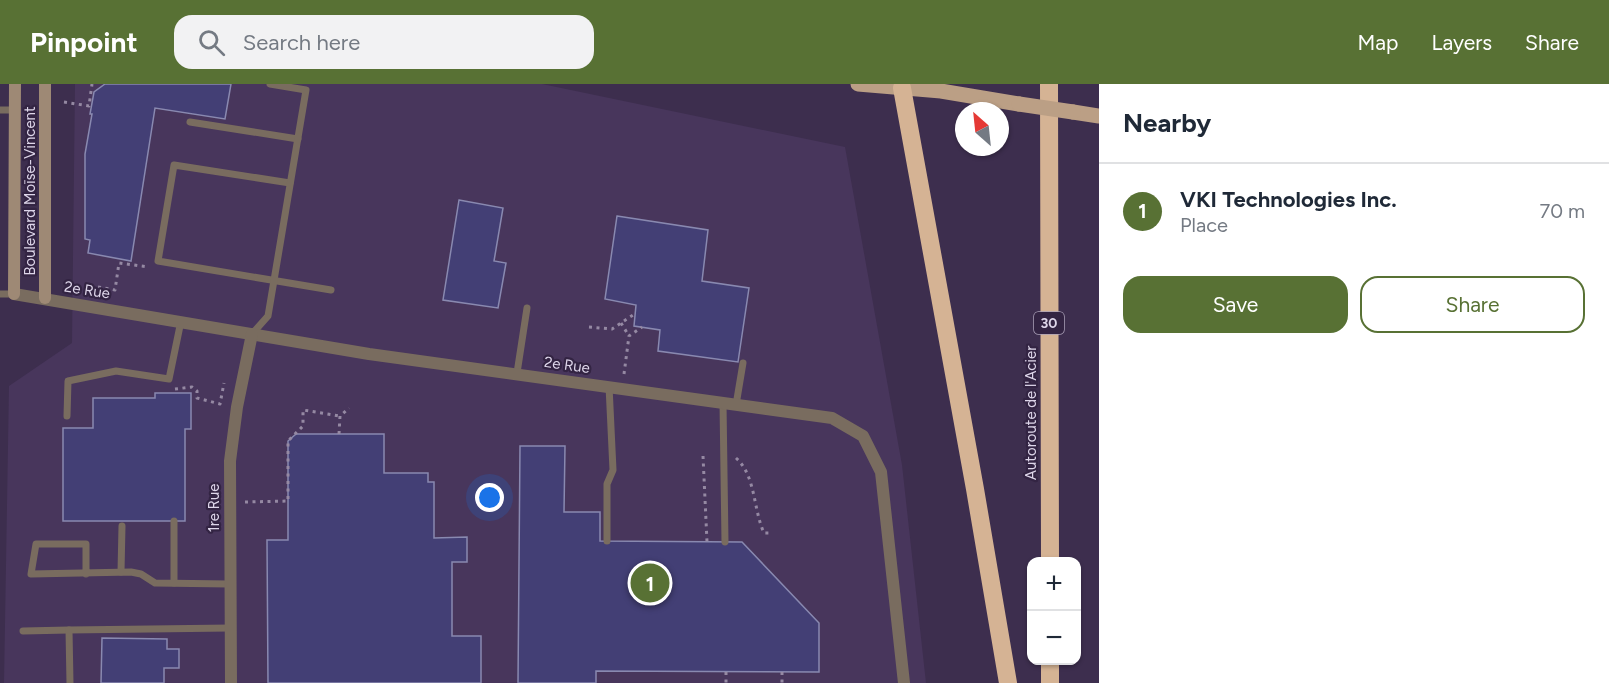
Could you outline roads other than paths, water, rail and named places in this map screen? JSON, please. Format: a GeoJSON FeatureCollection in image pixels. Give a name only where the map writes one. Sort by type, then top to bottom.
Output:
{"type":"FeatureCollection","features":[{"type":"Feature","properties":{"kind":"highway","name":"Autoroute de l'Acier"},"geometry":{"type":"LineString","coordinates":[[1049,84],[1050,557]]}},
{"type":"Feature","properties":{"kind":"highway"},"geometry":{"type":"LineString","coordinates":[[902,86],[1008,683]]}},
{"type":"Feature","properties":{"kind":"highway"},"geometry":{"type":"LineString","coordinates":[[1050,665],[1050,683]]}},
{"type":"Feature","properties":{"kind":"main road"},"geometry":{"type":"LineString","coordinates":[[858,84],[941,91],[1099,116]]}},
{"type":"Feature","properties":{"kind":"street","name":"Boulevard Moïse-Vincent"},"geometry":{"type":"LineString","coordinates":[[14,294],[15,84]]}},
{"type":"Feature","properties":{"kind":"street","name":"Boulevard Moïse-Vincent"},"geometry":{"type":"LineString","coordinates":[[45,84],[45,298]]}},
{"type":"Feature","properties":{"kind":"street","name":"2e Rue"},"geometry":{"type":"LineString","coordinates":[[14,294],[369,354],[832,418],[863,436],[881,472],[904,683]]}},
{"type":"Feature","properties":{"kind":"street","name":"1re Rue"},"geometry":{"type":"LineString","coordinates":[[231,683],[228,502],[232,437],[252,334]]}},
{"type":"Feature","properties":{"kind":"lane"},"geometry":{"type":"LineString","coordinates":[[252,334],[268,316],[306,90],[270,84]]}},
{"type":"Feature","properties":{"kind":"lane"},"geometry":{"type":"LineString","coordinates":[[0,110],[15,110]]}},
{"type":"Feature","properties":{"kind":"lane"},"geometry":{"type":"LineString","coordinates":[[190,122],[297,139]]}},
{"type":"Feature","properties":{"kind":"lane"},"geometry":{"type":"LineString","coordinates":[[291,183],[174,165],[158,261],[331,290]]}},
{"type":"Feature","properties":{"kind":"lane"},"geometry":{"type":"LineString","coordinates":[[0,294],[14,294]]}},
{"type":"Feature","properties":{"kind":"lane"},"geometry":{"type":"LineString","coordinates":[[517,373],[527,308]]}},
{"type":"Feature","properties":{"kind":"lane"},"geometry":{"type":"LineString","coordinates":[[67,416],[68,381],[116,371],[170,379],[182,321]]}},
{"type":"Feature","properties":{"kind":"lane"},"geometry":{"type":"LineString","coordinates":[[736,405],[743,363]]}},
{"type":"Feature","properties":{"kind":"lane"},"geometry":{"type":"LineString","coordinates":[[607,541],[607,484],[613,470],[609,386]]}},
{"type":"Feature","properties":{"kind":"lane"},"geometry":{"type":"LineString","coordinates":[[723,403],[725,542]]}},
{"type":"Feature","properties":{"kind":"lane"},"geometry":{"type":"LineString","coordinates":[[174,521],[174,584]]}},
{"type":"Feature","properties":{"kind":"lane"},"geometry":{"type":"LineString","coordinates":[[121,572],[122,526]]}},
{"type":"Feature","properties":{"kind":"lane"},"geometry":{"type":"LineString","coordinates":[[87,574],[86,544],[36,544],[31,574],[87,574],[136,572],[155,583],[229,584]]}},
{"type":"Feature","properties":{"kind":"lane"},"geometry":{"type":"LineString","coordinates":[[23,631],[230,628]]}},
{"type":"Feature","properties":{"kind":"lane"},"geometry":{"type":"LineString","coordinates":[[69,630],[70,683]]}},
{"type":"Feature","properties":{"kind":"place","name":"VKI Technologies Inc."},"geometry":{"type":"Point","coordinates":[650,583]}}]}
